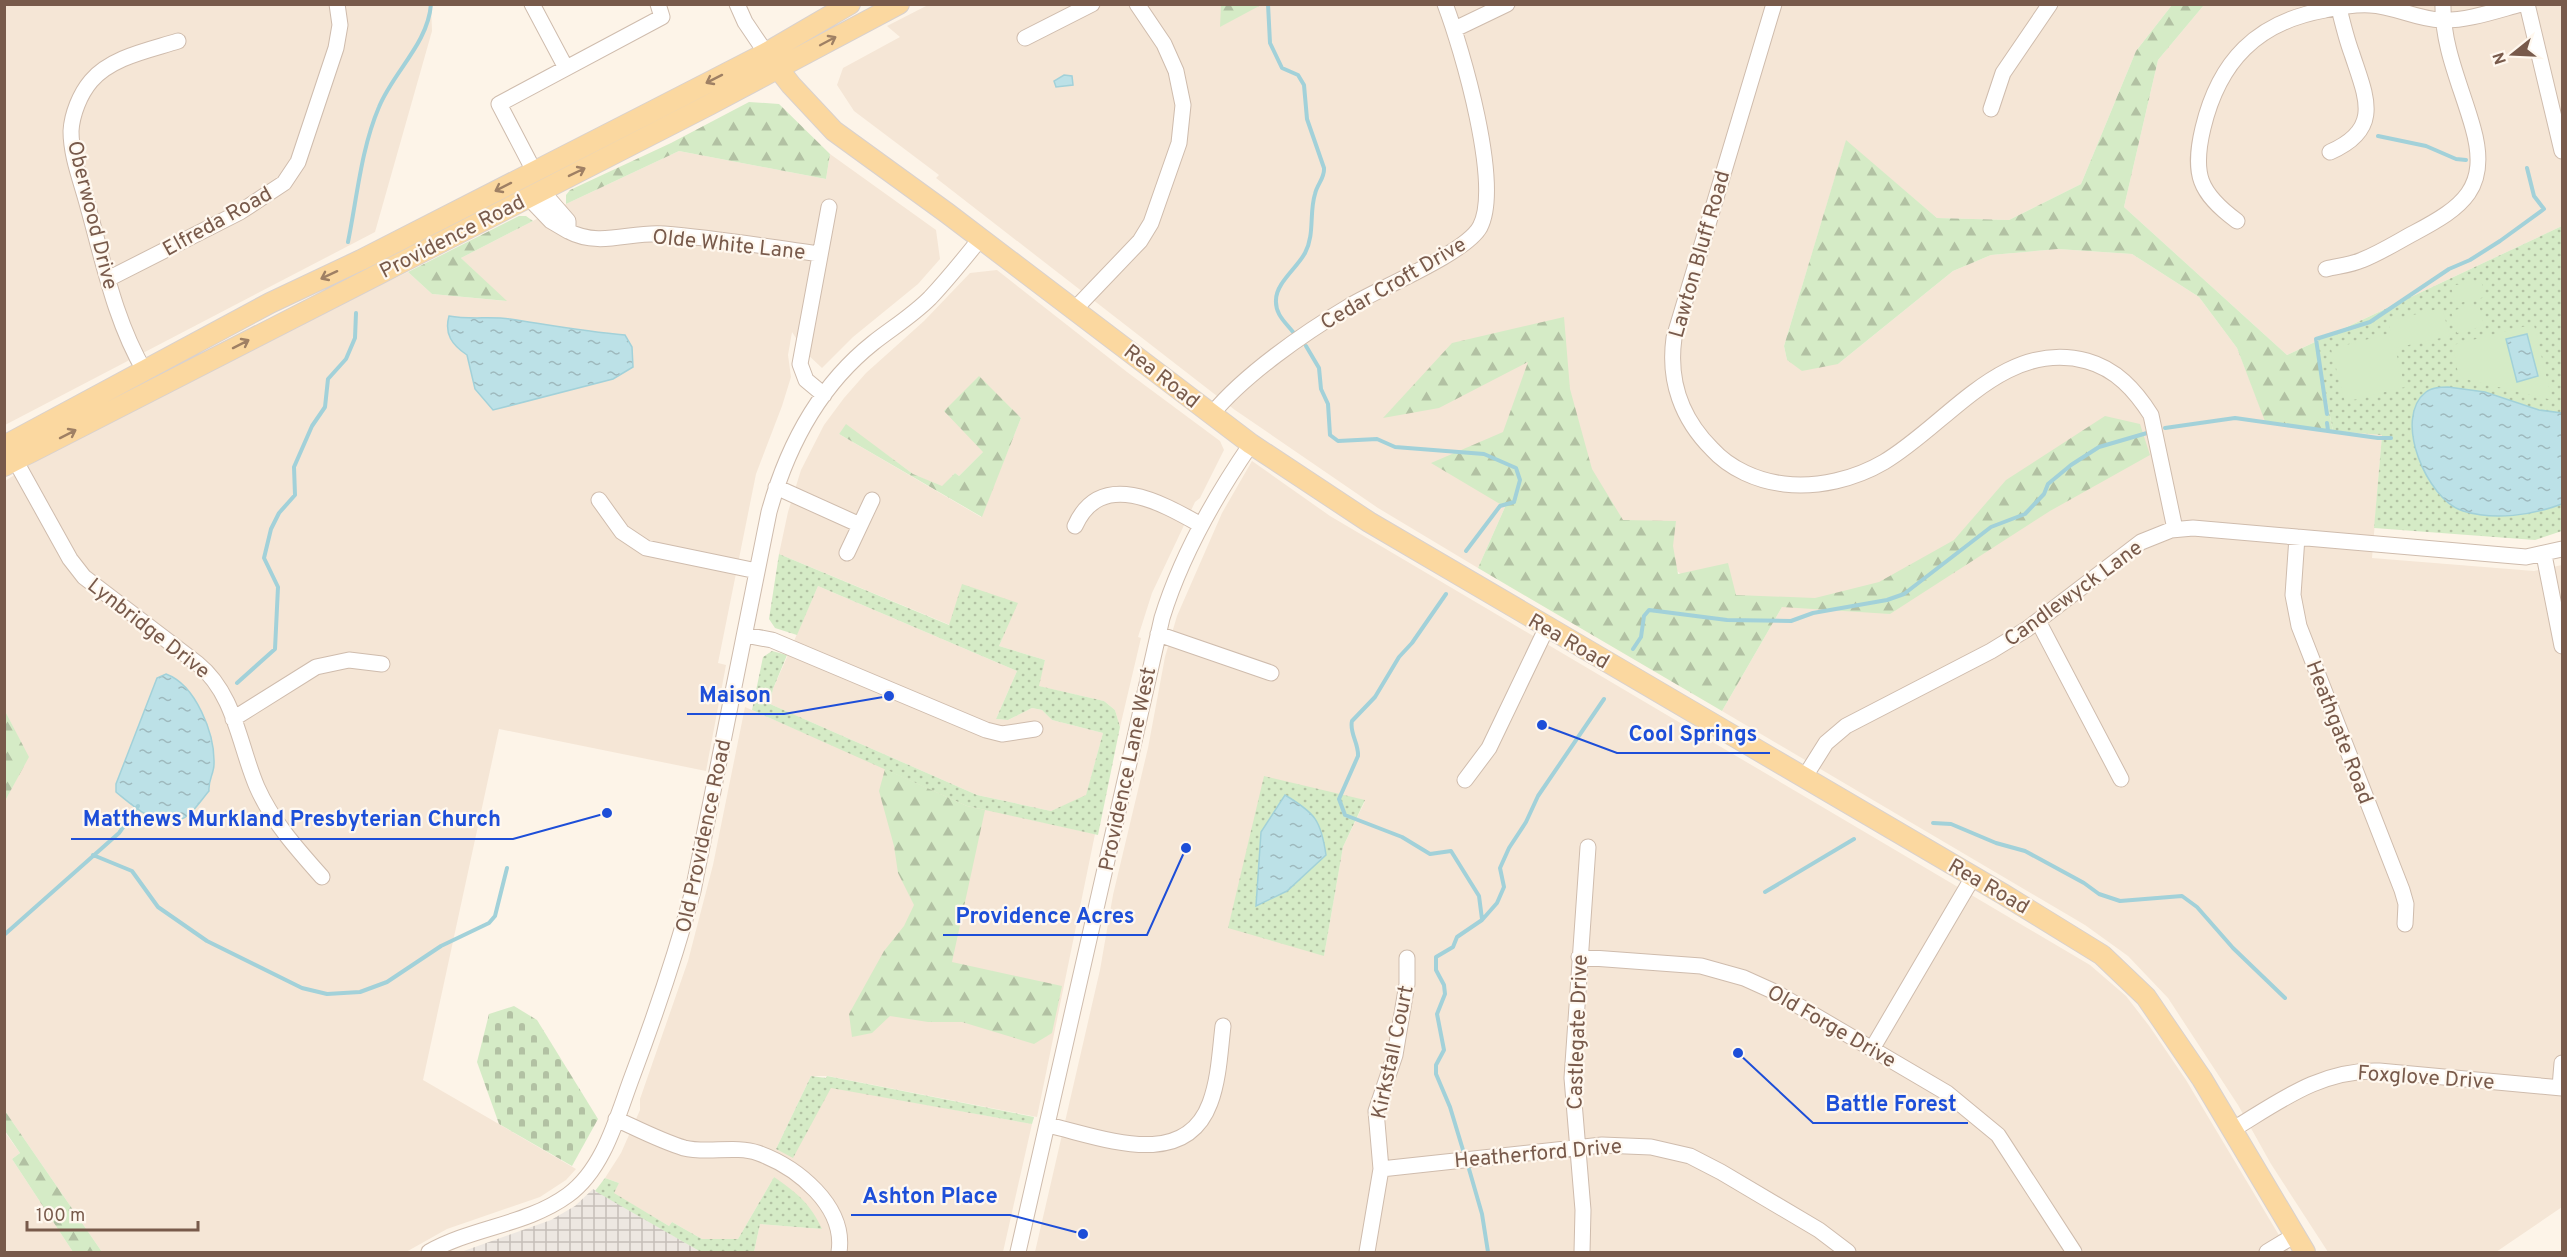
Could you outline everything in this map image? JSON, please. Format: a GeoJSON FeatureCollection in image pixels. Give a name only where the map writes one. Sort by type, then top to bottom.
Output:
{"type":"FeatureCollection","features":[{"type":"Feature","properties":{"kind":"main road","name":"Providence Road"},"geometry":{"type":"LineString","coordinates":[[7,452],[534,194],[709,105],[850,4]]}},
{"type":"Feature","properties":{"kind":"main road","name":"Providence Road"},"geometry":{"type":"LineString","coordinates":[[7,452],[270,303],[361,260],[534,171],[771,60],[899,4]]}},
{"type":"Feature","properties":{"kind":"main road","name":"Rea Road"},"geometry":{"type":"LineString","coordinates":[[771,60],[834,131],[1251,444],[1369,522],[1804,778],[1944,867],[1973,877],[2089,946],[2135,985],[2168,1027],[2305,1252]]}},
{"type":"Feature","properties":{"kind":"street","name":"Elfreda Road"},"geometry":{"type":"LineString","coordinates":[[108,279],[240,212],[284,183],[298,162],[336,48],[340,25],[337,4]]}},
{"type":"Feature","properties":{"kind":"street"},"geometry":{"type":"LineString","coordinates":[[532,4],[566,68]]}},
{"type":"Feature","properties":{"kind":"street"},"geometry":{"type":"LineString","coordinates":[[534,171],[499,104],[662,16],[658,4]]}},
{"type":"Feature","properties":{"kind":"street"},"geometry":{"type":"LineString","coordinates":[[737,4],[745,22],[771,60]]}},
{"type":"Feature","properties":{"kind":"street"},"geometry":{"type":"LineString","coordinates":[[1025,38],[1092,4]]}},
{"type":"Feature","properties":{"kind":"street"},"geometry":{"type":"LineString","coordinates":[[1074,310],[1140,241],[1151,223],[1179,143],[1183,105],[1176,70],[1164,44],[1137,4]]}},
{"type":"Feature","properties":{"kind":"street","name":"Cedar Croft Drive"},"geometry":{"type":"LineString","coordinates":[[1212,414],[1235,390],[1323,322],[1368,295],[1440,258],[1477,232],[1483,219],[1485,201],[1483,162],[1471,87],[1446,4]]}},
{"type":"Feature","properties":{"kind":"street"},"geometry":{"type":"LineString","coordinates":[[1455,29],[1507,4]]}},
{"type":"Feature","properties":{"kind":"street","name":"Lawton Bluff Road"},"geometry":{"type":"LineString","coordinates":[[1774,4],[1674,338],[1672,357],[1679,397],[1689,421],[1701,437],[1731,465],[1757,478],[1796,485],[1837,480],[1875,466],[1904,449],[2012,367],[2038,358],[2075,358],[2093,363],[2121,378],[2135,392],[2151,415],[2175,530]]}},
{"type":"Feature","properties":{"kind":"street"},"geometry":{"type":"LineString","coordinates":[[1991,109],[2003,73],[2050,4]]}},
{"type":"Feature","properties":{"kind":"street"},"geometry":{"type":"LineString","coordinates":[[2237,221],[2206,194],[2199,175],[2202,129],[2228,66],[2244,48],[2279,23],[2338,6],[2371,5],[2422,18],[2444,12],[2521,4]]}},
{"type":"Feature","properties":{"kind":"street"},"geometry":{"type":"LineString","coordinates":[[2527,4],[2557,108],[2562,150]]}},
{"type":"Feature","properties":{"kind":"street"},"geometry":{"type":"LineString","coordinates":[[2330,152],[2339,148],[2361,129],[2367,113],[2365,91],[2338,6]]}},
{"type":"Feature","properties":{"kind":"street"},"geometry":{"type":"LineString","coordinates":[[2326,269],[2360,261],[2447,215],[2464,202],[2475,183],[2479,162],[2477,143],[2448,45],[2444,12]]}},
{"type":"Feature","properties":{"kind":"street","name":"Oberwood Drive"},"geometry":{"type":"LineString","coordinates":[[145,372],[127,340],[108,279],[72,145],[73,119],[84,92],[102,71],[135,55],[178,41]]}},
{"type":"Feature","properties":{"kind":"street","name":"Olde White Lane"},"geometry":{"type":"LineString","coordinates":[[534,194],[551,222],[568,231],[590,238],[613,239],[661,233],[820,254]]}},
{"type":"Feature","properties":{"kind":"street"},"geometry":{"type":"LineString","coordinates":[[824,395],[806,380],[800,364],[829,207]]}},
{"type":"Feature","properties":{"kind":"street","name":"Old Providence Road"},"geometry":{"type":"LineString","coordinates":[[429,1252],[450,1242],[528,1216],[567,1196],[596,1163],[616,1119],[670,973],[688,910],[776,487],[796,439],[824,395],[852,362],[930,298],[980,239]]}},
{"type":"Feature","properties":{"kind":"street","name":"Providence Lane West"},"geometry":{"type":"LineString","coordinates":[[1018,1252],[1158,634],[1171,588],[1201,525],[1251,444]]}},
{"type":"Feature","properties":{"kind":"street","name":"Lynbridge Drive"},"geometry":{"type":"LineString","coordinates":[[7,452],[70,559],[84,577],[205,670],[223,692],[263,798],[296,847],[322,877]]}},
{"type":"Feature","properties":{"kind":"street"},"geometry":{"type":"LineString","coordinates":[[776,487],[860,525]]}},
{"type":"Feature","properties":{"kind":"street"},"geometry":{"type":"LineString","coordinates":[[1076,526],[1082,512],[1099,499],[1137,495],[1158,501],[1201,525]]}},
{"type":"Feature","properties":{"kind":"street"},"geometry":{"type":"LineString","coordinates":[[599,500],[622,532],[646,548],[757,572]]}},
{"type":"Feature","properties":{"kind":"street"},"geometry":{"type":"LineString","coordinates":[[847,553],[872,500]]}},
{"type":"Feature","properties":{"kind":"street","name":"Candlewyck Lane"},"geometry":{"type":"LineString","coordinates":[[1804,778],[1835,734],[1991,651],[2038,621],[2141,542],[2175,530],[2193,528],[2526,556],[2544,555],[2562,549]]}},
{"type":"Feature","properties":{"kind":"street","name":"Heathgate Road"},"geometry":{"type":"LineString","coordinates":[[2297,537],[2294,610],[2402,890],[2406,904],[2405,924]]}},
{"type":"Feature","properties":{"kind":"street"},"geometry":{"type":"LineString","coordinates":[[2544,555],[2562,646]]}},
{"type":"Feature","properties":{"kind":"street"},"geometry":{"type":"LineString","coordinates":[[2038,621],[2121,779]]}},
{"type":"Feature","properties":{"kind":"street"},"geometry":{"type":"LineString","coordinates":[[1465,780],[1489,748],[1546,627]]}},
{"type":"Feature","properties":{"kind":"street"},"geometry":{"type":"LineString","coordinates":[[1158,634],[1271,673]]}},
{"type":"Feature","properties":{"kind":"street"},"geometry":{"type":"LineString","coordinates":[[745,635],[772,640],[986,730],[1002,734],[1035,729]]}},
{"type":"Feature","properties":{"kind":"street"},"geometry":{"type":"LineString","coordinates":[[233,719],[316,667],[343,661],[382,664]]}},
{"type":"Feature","properties":{"kind":"street","name":"Castlegate Drive"},"geometry":{"type":"LineString","coordinates":[[1582,1252],[1583,1210],[1572,1078],[1588,847]]}},
{"type":"Feature","properties":{"kind":"street"},"geometry":{"type":"LineString","coordinates":[[1872,1049],[1973,877]]}},
{"type":"Feature","properties":{"kind":"street","name":"Old Forge Drive"},"geometry":{"type":"LineString","coordinates":[[1579,957],[1680,964],[1729,973],[1775,992],[1947,1093],[1998,1135],[2074,1252]]}},
{"type":"Feature","properties":{"kind":"street","name":"Kirkstall Court"},"geometry":{"type":"LineString","coordinates":[[1367,1252],[1381,1169],[1376,1111],[1397,1045],[1407,984],[1407,958]]}},
{"type":"Feature","properties":{"kind":"street"},"geometry":{"type":"LineString","coordinates":[[1047,1125],[1138,1146],[1162,1145],[1181,1137],[1198,1124],[1210,1104],[1223,1026]]}},
{"type":"Feature","properties":{"kind":"street"},"geometry":{"type":"LineString","coordinates":[[2561,1088],[2562,1063]]}},
{"type":"Feature","properties":{"kind":"street","name":"Foxglove Drive"},"geometry":{"type":"LineString","coordinates":[[2232,1130],[2315,1081],[2349,1071],[2379,1071],[2561,1088]]}},
{"type":"Feature","properties":{"kind":"street"},"geometry":{"type":"LineString","coordinates":[[616,1119],[685,1148],[756,1153],[807,1180],[831,1212],[840,1242],[839,1252]]}},
{"type":"Feature","properties":{"kind":"street","name":"Heatherford Drive"},"geometry":{"type":"LineString","coordinates":[[1381,1169],[1625,1144],[1657,1148],[1690,1156],[1809,1224],[1844,1251]]}},
{"type":"Feature","properties":{"kind":"street"},"geometry":{"type":"LineString","coordinates":[[2267,1252],[2295,1235]]}},
{"type":"Feature","properties":{"kind":"shaded area"},"geometry":{"type":"Polygon","coordinates":[[[1261,4],[2172,5],[2136,51],[2081,184],[2009,220],[1937,218],[1846,141],[1784,346],[1787,360],[1838,364],[1953,271],[1991,255],[2058,249],[2132,254],[2199,297],[2237,348],[2267,424],[2382,435],[2372,558],[2534,571],[2562,565],[2562,1207],[2496,1252],[2328,1252],[2271,1164],[2238,1105],[2168,998],[2128,956],[2085,925],[1722,711],[1782,607],[1702,590],[1640,543],[1505,507],[1478,568],[1378,508],[1235,410],[936,178],[939,175],[854,111],[837,85],[843,68],[900,37],[887,26],[928,5],[1221,5],[1221,26],[1261,4]]]}},
{"type":"Feature","properties":{"kind":"shaded area"},"geometry":{"type":"Polygon","coordinates":[[[4,5],[431,5],[432,31],[375,232],[5,425],[4,5]]]}},
{"type":"Feature","properties":{"kind":"shaded area"},"geometry":{"type":"Polygon","coordinates":[[[2204,5],[2562,5],[2562,226],[2287,355],[2124,207],[2158,60],[2204,5]]]}},
{"type":"Feature","properties":{"kind":"shaded area"},"geometry":{"type":"Polygon","coordinates":[[[679,151],[826,179],[830,154],[936,230],[940,259],[918,284],[853,337],[822,368],[805,352],[792,332],[788,355],[791,377],[756,474],[718,663],[726,665],[706,771],[499,729],[423,1080],[576,1169],[566,1180],[540,1197],[447,1229],[406,1252],[102,1252],[5,1111],[5,801],[28,757],[5,711],[5,481],[65,443],[301,322],[408,272],[432,294],[506,301],[461,258],[566,204],[679,151]]]}},
{"type":"Feature","properties":{"kind":"shaded area"},"geometry":{"type":"Polygon","coordinates":[[[997,270],[1127,372],[1220,441],[1224,450],[1200,498],[1195,502],[1152,593],[1138,637],[1141,638],[1120,727],[1115,710],[1104,701],[1038,686],[1045,660],[999,646],[1017,603],[950,625],[779,554],[788,512],[801,470],[824,425],[866,373],[924,321],[970,273],[997,270]],[[979,377],[983,452],[959,476],[955,473],[942,487],[913,474],[846,425],[839,434],[981,517],[1021,418],[979,377]]]}},
{"type":"Feature","properties":{"kind":"shaded area"},"geometry":{"type":"Polygon","coordinates":[[[1252,461],[1330,516],[2090,965],[2126,996],[2150,1027],[2186,1080],[2289,1252],[1035,1252],[1100,970],[1113,895],[1148,748],[1165,657],[1177,616],[1222,513],[1252,461]],[[1265,777],[1324,956],[1343,847],[1365,801],[1265,777]]]}},
{"type":"Feature","properties":{"kind":"shaded area"},"geometry":{"type":"Polygon","coordinates":[[[818,586],[1017,671],[996,719],[1008,720],[1032,708],[1042,710],[1052,720],[1103,733],[1086,796],[1051,811],[977,795],[770,704],[773,689],[818,586]]]}},
{"type":"Feature","properties":{"kind":"shaded area"},"geometry":{"type":"Polygon","coordinates":[[[745,707],[974,807],[1095,834],[1037,1117],[828,1076],[811,1076],[776,1149],[793,1157],[830,1087],[1032,1124],[1003,1252],[754,1252],[760,1224],[822,1229],[774,1177],[738,1239],[702,1239],[672,1222],[669,1226],[613,1193],[619,1183],[605,1178],[621,1153],[640,1110],[640,1099],[688,961],[713,865],[745,707]]]}},
{"type":"Feature","properties":{"kind":"shaded area"},"geometry":{"type":"Polygon","coordinates":[[[4,1131],[20,1153],[12,1159],[73,1252],[5,1252],[4,1131]]]}},
{"type":"Feature","properties":{"kind":"shaded area"},"geometry":{"type":"Polygon","coordinates":[[[593,1189],[701,1252],[461,1252],[551,1220],[575,1206],[593,1189]]]}},
{"type":"Feature","properties":{"kind":"green space"},"geometry":{"type":"Polygon","coordinates":[[[1221,4],[1261,5],[1220,27],[1221,4]]]}},
{"type":"Feature","properties":{"kind":"green space"},"geometry":{"type":"Polygon","coordinates":[[[2172,5],[2204,5],[2158,60],[2124,207],[2287,355],[2315,342],[2333,431],[2266,424],[2237,348],[2199,297],[2132,254],[2058,249],[1991,255],[1953,271],[1838,364],[1802,371],[1787,360],[1784,346],[1846,140],[1937,218],[2009,220],[2081,184],[2136,51],[2172,5]]]}},
{"type":"Feature","properties":{"kind":"green space"},"geometry":{"type":"Polygon","coordinates":[[[749,102],[779,104],[830,154],[826,179],[679,151],[566,204],[566,195],[570,190],[671,143],[749,102]]]}},
{"type":"Feature","properties":{"kind":"green space"},"geometry":{"type":"Polygon","coordinates":[[[519,216],[526,216],[533,221],[461,258],[507,301],[432,294],[408,272],[519,216]]]}},
{"type":"Feature","properties":{"kind":"green space"},"geometry":{"type":"Polygon","coordinates":[[[2562,226],[2562,531],[2535,540],[2374,528],[2382,435],[2333,431],[2315,342],[2562,226]]]}},
{"type":"Feature","properties":{"kind":"green space"},"geometry":{"type":"Polygon","coordinates":[[[2481,280],[2485,297],[2455,304],[2451,286],[2481,280]]]}},
{"type":"Feature","properties":{"kind":"green space"},"geometry":{"type":"Polygon","coordinates":[[[2479,304],[2484,326],[2457,333],[2451,311],[2479,304]]]}},
{"type":"Feature","properties":{"kind":"green space"},"geometry":{"type":"Polygon","coordinates":[[[2442,308],[2450,336],[2395,348],[2405,387],[2345,402],[2331,349],[2391,333],[2388,321],[2442,308]]]}},
{"type":"Feature","properties":{"kind":"green space"},"geometry":{"type":"Polygon","coordinates":[[[1564,317],[1570,389],[1592,469],[1623,520],[1676,521],[1673,546],[1678,574],[1728,563],[1736,595],[1815,598],[1879,582],[1954,540],[2006,480],[2105,416],[2140,424],[2150,455],[2050,511],[1890,614],[1782,607],[1722,711],[1478,568],[1505,507],[1431,463],[1503,432],[1528,362],[1439,408],[1383,418],[1452,343],[1564,317]]]}},
{"type":"Feature","properties":{"kind":"green space"},"geometry":{"type":"Polygon","coordinates":[[[2534,325],[2552,400],[2465,379],[2458,374],[2453,345],[2534,325]]]}},
{"type":"Feature","properties":{"kind":"green space"},"geometry":{"type":"Polygon","coordinates":[[[979,376],[1021,418],[982,517],[839,434],[846,424],[913,474],[942,486],[955,473],[959,476],[983,452],[944,411],[979,376]]]}},
{"type":"Feature","properties":{"kind":"green space"},"geometry":{"type":"Polygon","coordinates":[[[779,554],[949,625],[962,584],[1018,603],[999,646],[1045,660],[1039,686],[1104,701],[1115,710],[1120,727],[1098,835],[967,806],[752,710],[763,657],[772,651],[787,655],[773,689],[770,704],[977,795],[1051,811],[1086,795],[1103,733],[1052,720],[1042,710],[1032,708],[1008,720],[996,719],[1017,671],[818,586],[797,635],[775,628],[769,619],[779,554]]]}},
{"type":"Feature","properties":{"kind":"green space"},"geometry":{"type":"Polygon","coordinates":[[[4,711],[29,757],[5,801],[4,711]]]}},
{"type":"Feature","properties":{"kind":"green space"},"geometry":{"type":"Polygon","coordinates":[[[885,769],[967,806],[985,810],[952,962],[1062,986],[1052,1033],[1034,1044],[962,1022],[928,1022],[890,1016],[872,1033],[852,1037],[849,1014],[884,951],[904,926],[914,905],[898,873],[894,846],[879,791],[885,769]]]}},
{"type":"Feature","properties":{"kind":"green space"},"geometry":{"type":"Polygon","coordinates":[[[1264,776],[1365,800],[1343,847],[1324,956],[1228,928],[1264,776]]]}},
{"type":"Feature","properties":{"kind":"green space"},"geometry":{"type":"Polygon","coordinates":[[[514,1006],[537,1020],[598,1119],[572,1166],[499,1124],[477,1062],[489,1014],[514,1006]]]}},
{"type":"Feature","properties":{"kind":"green space"},"geometry":{"type":"Polygon","coordinates":[[[811,1076],[826,1078],[827,1076],[1034,1117],[1032,1124],[831,1088],[793,1158],[776,1149],[811,1076]]]}},
{"type":"Feature","properties":{"kind":"green space"},"geometry":{"type":"Polygon","coordinates":[[[4,1111],[102,1252],[73,1252],[12,1159],[20,1153],[5,1131],[4,1111]]]}},
{"type":"Feature","properties":{"kind":"green space"},"geometry":{"type":"Polygon","coordinates":[[[774,1177],[802,1199],[813,1212],[822,1229],[760,1224],[754,1252],[701,1252],[595,1191],[605,1178],[619,1183],[614,1193],[669,1226],[672,1222],[702,1239],[738,1239],[774,1177]]]}},
{"type":"Feature","properties":{"kind":"water"},"geometry":{"type":"Polygon","coordinates":[[[1064,75],[1072,76],[1073,85],[1056,87],[1054,81],[1064,75]]]}},
{"type":"Feature","properties":{"kind":"water"},"geometry":{"type":"Polygon","coordinates":[[[449,316],[502,318],[625,335],[632,347],[633,367],[613,379],[493,410],[475,389],[467,355],[450,338],[449,316]]]}},
{"type":"Feature","properties":{"kind":"water"},"geometry":{"type":"Polygon","coordinates":[[[2527,334],[2538,376],[2517,382],[2506,339],[2527,334]]]}},
{"type":"Feature","properties":{"kind":"water"},"geometry":{"type":"Polygon","coordinates":[[[2448,387],[2485,392],[2539,410],[2562,413],[2562,504],[2526,514],[2488,516],[2463,511],[2450,504],[2437,491],[2418,457],[2413,438],[2412,420],[2416,404],[2426,392],[2434,388],[2448,387]]]}},
{"type":"Feature","properties":{"kind":"water"},"geometry":{"type":"Polygon","coordinates":[[[166,674],[186,688],[202,712],[211,739],[214,764],[209,791],[188,815],[170,822],[145,814],[116,792],[116,784],[157,678],[166,674]]]}},
{"type":"Feature","properties":{"kind":"water"},"geometry":{"type":"Polygon","coordinates":[[[1285,795],[1303,807],[1315,819],[1322,833],[1326,855],[1287,891],[1256,906],[1261,832],[1285,795]]]}},
{"type":"Feature","properties":{"kind":"waterway"},"geometry":{"type":"LineString","coordinates":[[348,242],[364,157],[373,123],[385,94],[424,32],[431,4]]}},
{"type":"Feature","properties":{"kind":"waterway"},"geometry":{"type":"LineString","coordinates":[[1268,4],[1270,43],[1282,68],[1298,75],[1304,85],[1307,119],[1324,168],[1313,201],[1308,246],[1277,294],[1276,305],[1279,314],[1293,332]]}},
{"type":"Feature","properties":{"kind":"waterway"},"geometry":{"type":"LineString","coordinates":[[2378,136],[2426,146],[2456,159],[2466,160]]}},
{"type":"Feature","properties":{"kind":"waterway"},"geometry":{"type":"LineString","coordinates":[[2327,414],[2316,339],[2370,322],[2449,269],[2470,260],[2500,241],[2544,209],[2534,196],[2527,168]]}},
{"type":"Feature","properties":{"kind":"waterway"},"geometry":{"type":"LineString","coordinates":[[237,683],[275,649],[278,587],[264,558],[271,529],[279,513],[295,495],[294,467],[312,426],[325,407],[328,379],[346,359],[355,338],[356,313]]}},
{"type":"Feature","properties":{"kind":"waterway"},"geometry":{"type":"LineString","coordinates":[[1306,346],[1319,368],[1321,389],[1328,404],[1330,435],[1338,441],[1377,439],[1395,447],[1484,454],[1516,468],[1520,480],[1514,502],[1500,506],[1466,551]]}},
{"type":"Feature","properties":{"kind":"waterway"},"geometry":{"type":"LineString","coordinates":[[2165,428],[2235,418],[2391,438]]}},
{"type":"Feature","properties":{"kind":"waterway"},"geometry":{"type":"LineString","coordinates":[[2327,423],[2328,430]]}},
{"type":"Feature","properties":{"kind":"waterway"},"geometry":{"type":"LineString","coordinates":[[1633,649],[1641,637],[1644,616],[1649,610],[1727,620],[1791,621],[1813,613],[1887,600],[1904,594],[1991,527],[2025,514],[2044,494],[2048,484],[2071,465],[2099,447],[2147,433]]}},
{"type":"Feature","properties":{"kind":"waterway"},"geometry":{"type":"LineString","coordinates":[[1446,594],[1412,643],[1399,657],[1375,697],[1352,721],[1358,756],[1339,799],[1345,815],[1402,837],[1430,854],[1451,851],[1479,896],[1482,919]]}},
{"type":"Feature","properties":{"kind":"waterway"},"geometry":{"type":"LineString","coordinates":[[1463,1150],[1450,1107],[1436,1074],[1436,1065],[1444,1050],[1437,1014],[1445,994],[1444,985],[1436,970],[1436,957],[1453,947],[1457,937],[1482,920],[1497,903],[1504,887],[1500,868],[1509,848],[1526,822],[1538,796],[1604,699]]}},
{"type":"Feature","properties":{"kind":"waterway"},"geometry":{"type":"LineString","coordinates":[[4,935],[119,833],[138,806]]}},
{"type":"Feature","properties":{"kind":"waterway"},"geometry":{"type":"LineString","coordinates":[[1933,823],[1951,824],[1996,843],[2025,851],[2084,883],[2099,894],[2120,901],[2182,896],[2197,907],[2233,948],[2285,998]]}},
{"type":"Feature","properties":{"kind":"waterway"},"geometry":{"type":"LineString","coordinates":[[1765,892],[1854,839]]}},
{"type":"Feature","properties":{"kind":"waterway"},"geometry":{"type":"LineString","coordinates":[[93,855],[132,871],[158,907],[207,941],[302,988],[327,994],[360,992],[387,982],[441,946],[489,923],[495,916],[507,868]]}},
{"type":"Feature","properties":{"kind":"waterway"},"geometry":{"type":"LineString","coordinates":[[1469,1169],[1482,1214],[1488,1252]]}},
{"type":"Feature","properties":{"kind":"place","name":"Maison"},"geometry":{"type":"Point","coordinates":[889,696]}},
{"type":"Feature","properties":{"kind":"place","name":"Cool Springs"},"geometry":{"type":"Point","coordinates":[1542,725]}},
{"type":"Feature","properties":{"kind":"place","name":"Matthews Murkland Presbyterian Church"},"geometry":{"type":"Point","coordinates":[607,813]}},
{"type":"Feature","properties":{"kind":"place","name":"Providence Acres"},"geometry":{"type":"Point","coordinates":[1186,848]}},
{"type":"Feature","properties":{"kind":"place","name":"Battle Forest"},"geometry":{"type":"Point","coordinates":[1738,1053]}},
{"type":"Feature","properties":{"kind":"place","name":"Ashton Place"},"geometry":{"type":"Point","coordinates":[1083,1234]}}]}
